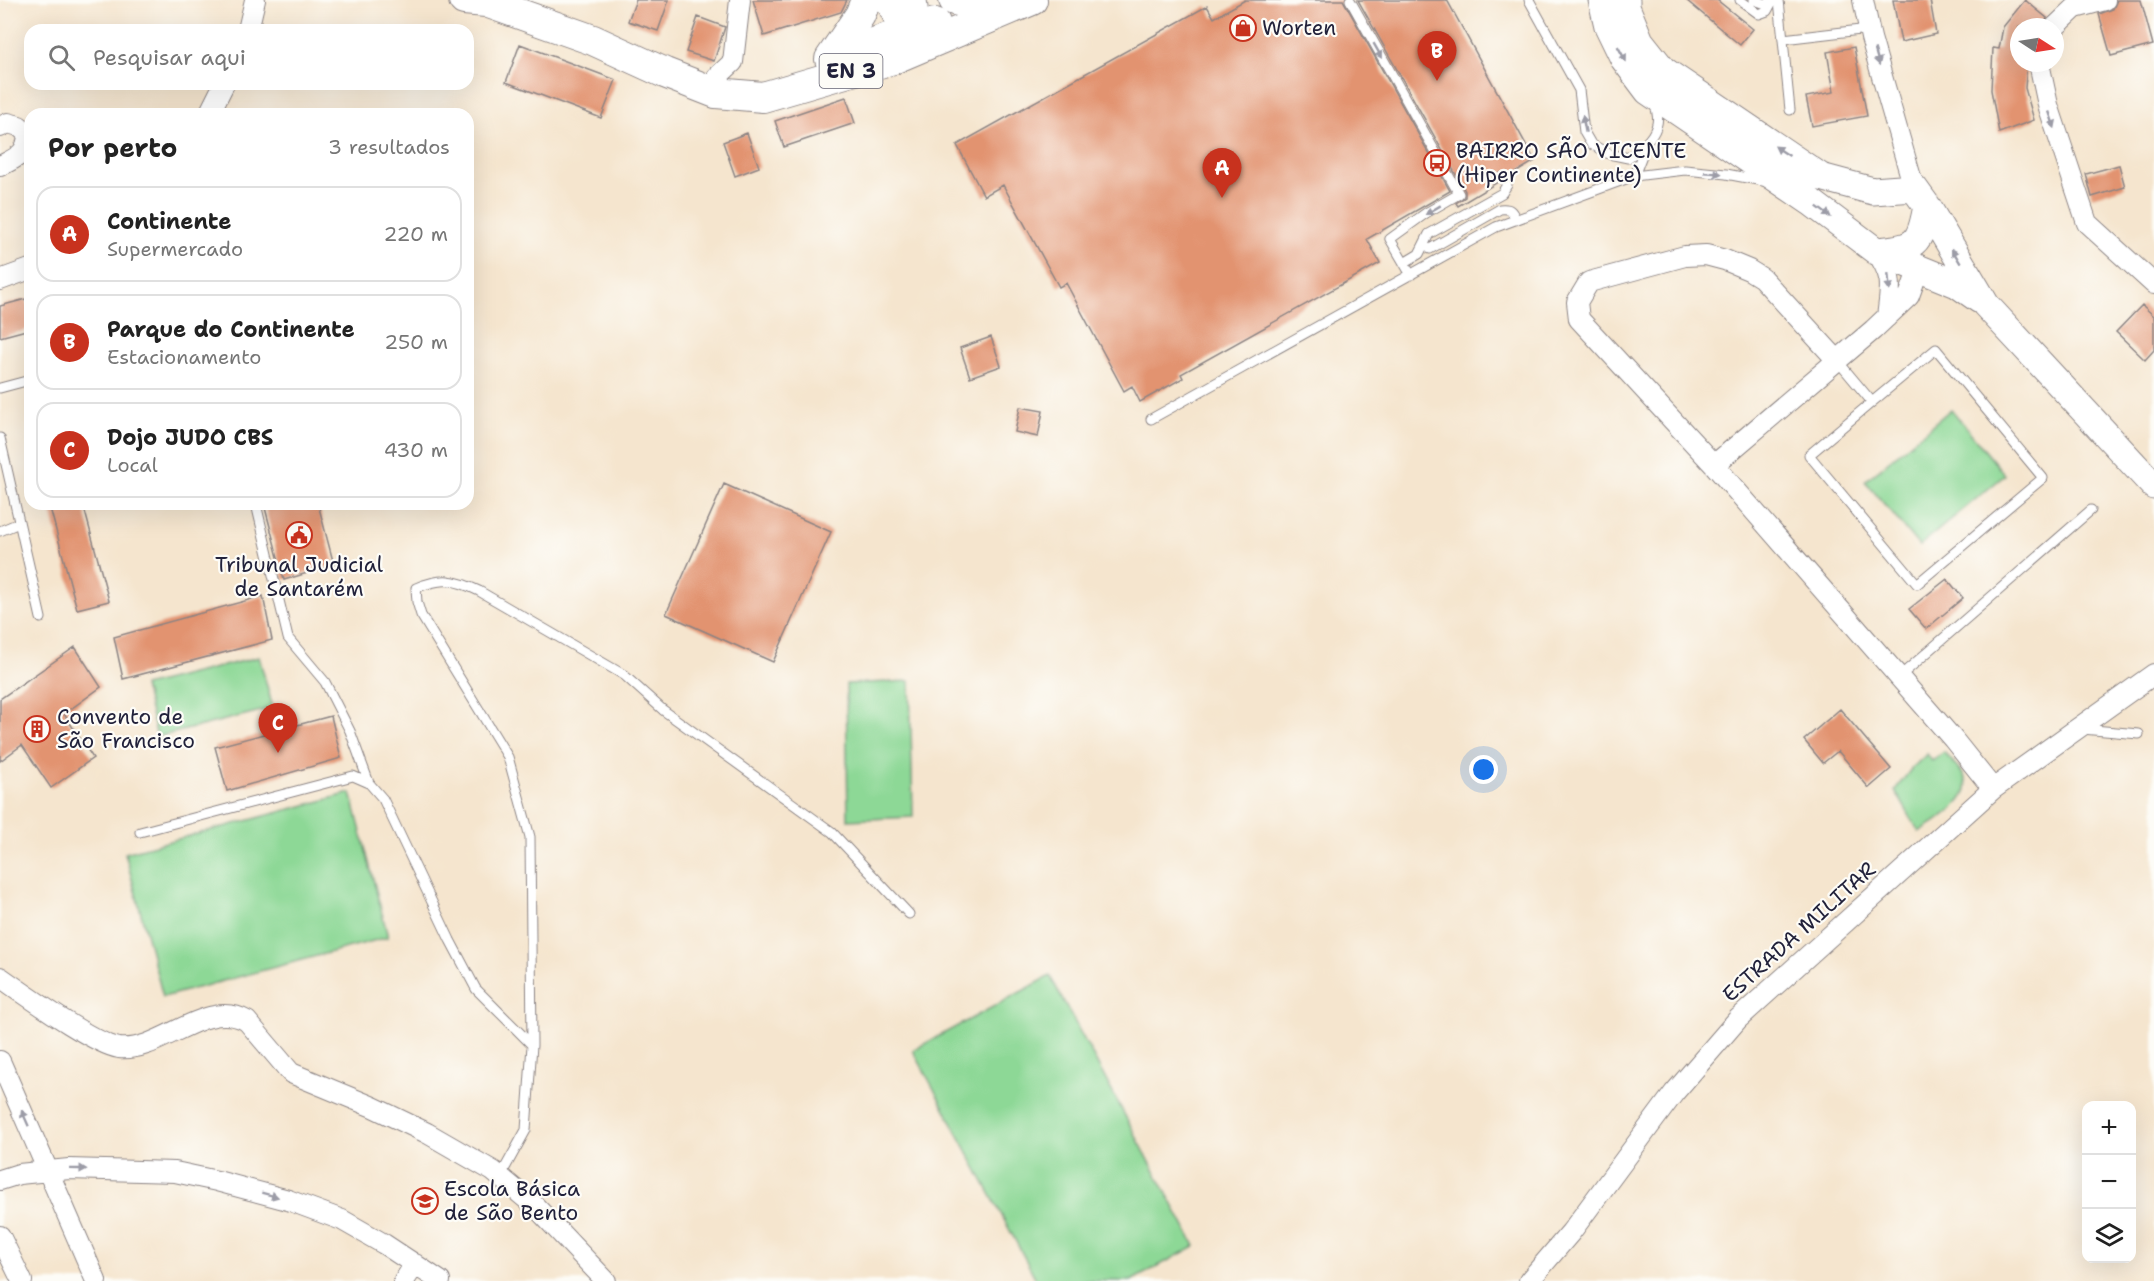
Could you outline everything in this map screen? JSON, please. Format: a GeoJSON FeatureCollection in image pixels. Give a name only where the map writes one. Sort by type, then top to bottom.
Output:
{"type":"FeatureCollection","features":[{"type":"Feature","properties":{"kind":"main road","name":"EN 3"},"geometry":{"type":"LineString","coordinates":[[464,0],[486,2],[593,40],[665,73],[716,93],[763,97],[893,59],[915,39],[990,0]]}},
{"type":"Feature","properties":{"kind":"main road"},"geometry":{"type":"LineString","coordinates":[[830,58],[860,15],[866,0]]}},
{"type":"Feature","properties":{"kind":"main road"},"geometry":{"type":"LineString","coordinates":[[954,0],[962,2],[990,0]]}},
{"type":"Feature","properties":{"kind":"main road","name":"EN 3"},"geometry":{"type":"LineString","coordinates":[[665,73],[764,80],[830,58],[915,39],[1032,0]]}},
{"type":"Feature","properties":{"kind":"street"},"geometry":{"type":"LineString","coordinates":[[249,24],[255,0]]}},
{"type":"Feature","properties":{"kind":"street"},"geometry":{"type":"LineString","coordinates":[[717,77],[733,62],[740,0]]}},
{"type":"Feature","properties":{"kind":"street"},"geometry":{"type":"LineString","coordinates":[[889,0],[896,15],[915,39]]}},
{"type":"Feature","properties":{"kind":"street"},"geometry":{"type":"LineString","coordinates":[[913,0],[915,39]]}},
{"type":"Feature","properties":{"kind":"street"},"geometry":{"type":"LineString","coordinates":[[1602,0],[1608,26],[1624,59],[1648,91],[1787,186],[1876,251],[1887,267],[1891,284],[1887,317]]}},
{"type":"Feature","properties":{"kind":"street"},"geometry":{"type":"LineString","coordinates":[[1626,0],[1626,7],[1640,41],[1663,70],[1821,177],[1873,191],[1921,197]]}},
{"type":"Feature","properties":{"kind":"street"},"geometry":{"type":"LineString","coordinates":[[1863,0],[1869,29],[1921,197],[1986,304],[2154,486]]}},
{"type":"Feature","properties":{"kind":"street"},"geometry":{"type":"LineString","coordinates":[[2064,18],[2075,8],[2105,0]]}},
{"type":"Feature","properties":{"kind":"street"},"geometry":{"type":"LineString","coordinates":[[2042,72],[2048,105],[2087,223],[2154,284]]}},
{"type":"Feature","properties":{"kind":"street"},"geometry":{"type":"LineString","coordinates":[[212,108],[221,90]]}},
{"type":"Feature","properties":{"kind":"street"},"geometry":{"type":"LineString","coordinates":[[0,127],[8,123],[19,126],[24,130]]}},
{"type":"Feature","properties":{"kind":"street"},"geometry":{"type":"LineString","coordinates":[[0,166],[20,156],[24,150]]}},
{"type":"Feature","properties":{"kind":"street"},"geometry":{"type":"LineString","coordinates":[[1910,296],[1921,251],[1921,197]]}},
{"type":"Feature","properties":{"kind":"street"},"geometry":{"type":"LineString","coordinates":[[1876,251],[1899,249],[1911,245],[1921,251],[1957,284],[1986,304]]}},
{"type":"Feature","properties":{"kind":"street"},"geometry":{"type":"LineString","coordinates":[[1836,359],[1762,278],[1738,265],[1706,255],[1668,260],[1590,282],[1577,302],[1579,319],[1714,465],[1953,739],[1993,789]]}},
{"type":"Feature","properties":{"kind":"street"},"geometry":{"type":"LineString","coordinates":[[0,280],[24,271]]}},
{"type":"Feature","properties":{"kind":"street"},"geometry":{"type":"LineString","coordinates":[[1714,465],[1910,296],[1934,286],[1957,284]]}},
{"type":"Feature","properties":{"kind":"street","name":"ESTRADA MILITAR"},"geometry":{"type":"LineString","coordinates":[[1529,1281],[1571,1232],[1674,1093],[1738,1019],[1993,789],[2154,674]]}},
{"type":"Feature","properties":{"kind":"street"},"geometry":{"type":"LineString","coordinates":[[0,977],[75,1026],[117,1047],[130,1048],[147,1044],[195,1022],[215,1017],[239,1016],[247,1021],[291,1073],[374,1107],[427,1133],[500,1177],[535,1206],[606,1281]]}},
{"type":"Feature","properties":{"kind":"street"},"geometry":{"type":"LineString","coordinates":[[0,1062],[96,1281]]}},
{"type":"Feature","properties":{"kind":"street"},"geometry":{"type":"LineString","coordinates":[[0,1180],[19,1174],[69,1169],[175,1172],[217,1181],[288,1200],[342,1220],[384,1244],[440,1281]]}},
{"type":"Feature","properties":{"kind":"street"},"geometry":{"type":"LineString","coordinates":[[0,1236],[22,1281]]}},
{"type":"Feature","properties":{"kind":"street"},"geometry":{"type":"LineString","coordinates":[[404,1281],[415,1264]]}},
{"type":"Feature","properties":{"kind":"lane"},"geometry":{"type":"LineString","coordinates":[[1350,0],[1459,194],[1390,238],[1411,274]]}},
{"type":"Feature","properties":{"kind":"lane"},"geometry":{"type":"LineString","coordinates":[[1529,0],[1580,90],[1584,132],[1591,144],[1609,154],[1628,158],[1646,145]]}},
{"type":"Feature","properties":{"kind":"lane"},"geometry":{"type":"LineString","coordinates":[[1740,0],[1759,14],[1767,11],[1775,0]]}},
{"type":"Feature","properties":{"kind":"lane"},"geometry":{"type":"LineString","coordinates":[[1754,0],[1766,4],[1775,0]]}},
{"type":"Feature","properties":{"kind":"lane"},"geometry":{"type":"LineString","coordinates":[[1775,0],[1784,39],[1790,111]]}},
{"type":"Feature","properties":{"kind":"lane"},"geometry":{"type":"LineString","coordinates":[[1784,39],[1869,29]]}},
{"type":"Feature","properties":{"kind":"lane"},"geometry":{"type":"LineString","coordinates":[[1634,176],[1646,145],[1656,130],[1657,111],[1648,91]]}},
{"type":"Feature","properties":{"kind":"lane"},"geometry":{"type":"LineString","coordinates":[[1151,419],[1496,227],[1634,176],[1685,170],[1726,174],[1787,186]]}},
{"type":"Feature","properties":{"kind":"lane"},"geometry":{"type":"LineString","coordinates":[[1404,263],[1419,254],[1429,234],[1502,193],[1507,185],[1504,179]]}},
{"type":"Feature","properties":{"kind":"lane"},"geometry":{"type":"LineString","coordinates":[[1430,249],[1500,209],[1509,208],[1513,211],[1516,220]]}},
{"type":"Feature","properties":{"kind":"lane"},"geometry":{"type":"LineString","coordinates":[[1936,349],[2043,478],[1917,584],[1809,455],[1872,402],[1936,349]]}},
{"type":"Feature","properties":{"kind":"lane"},"geometry":{"type":"LineString","coordinates":[[1836,359],[1872,402]]}},
{"type":"Feature","properties":{"kind":"lane"},"geometry":{"type":"LineString","coordinates":[[0,388],[24,382]]}},
{"type":"Feature","properties":{"kind":"lane"},"geometry":{"type":"LineString","coordinates":[[0,438],[41,618]]}},
{"type":"Feature","properties":{"kind":"lane"},"geometry":{"type":"LineString","coordinates":[[257,510],[288,638],[325,682],[350,731],[369,783],[383,799],[450,940],[476,989],[532,1045]]}},
{"type":"Feature","properties":{"kind":"lane"},"geometry":{"type":"LineString","coordinates":[[1899,678],[2091,510]]}},
{"type":"Feature","properties":{"kind":"lane"},"geometry":{"type":"LineString","coordinates":[[0,531],[19,523]]}},
{"type":"Feature","properties":{"kind":"lane"},"geometry":{"type":"LineString","coordinates":[[500,1177],[526,1130],[532,1045],[530,837],[508,757],[421,615],[416,588],[434,580],[458,581],[624,675],[663,710],[832,832],[909,914]]}},
{"type":"Feature","properties":{"kind":"lane"},"geometry":{"type":"LineString","coordinates":[[2078,728],[2139,734]]}},
{"type":"Feature","properties":{"kind":"lane"},"geometry":{"type":"LineString","coordinates":[[140,832],[353,776],[369,783]]}},
{"type":"Feature","properties":{"kind":"green space"},"geometry":{"type":"Polygon","coordinates":[[[1951,409],[2005,475],[1919,546],[1865,481],[1951,409]]]}},
{"type":"Feature","properties":{"kind":"green space"},"geometry":{"type":"Polygon","coordinates":[[[259,657],[273,708],[157,737],[144,686],[259,657]]]}},
{"type":"Feature","properties":{"kind":"green space"},"geometry":{"type":"Polygon","coordinates":[[[910,681],[913,817],[848,820],[846,684],[910,681]]]}},
{"type":"Feature","properties":{"kind":"green space"},"geometry":{"type":"Polygon","coordinates":[[[1944,752],[1965,778],[1967,787],[1959,803],[1943,817],[1919,832],[1895,790],[1912,768],[1927,754],[1932,761],[1944,752]]]}},
{"type":"Feature","properties":{"kind":"green space"},"geometry":{"type":"Polygon","coordinates":[[[351,793],[388,937],[163,997],[125,853],[351,793]]]}},
{"type":"Feature","properties":{"kind":"green space"},"geometry":{"type":"Polygon","coordinates":[[[1050,976],[1195,1246],[1131,1281],[1037,1281],[913,1050],[1050,976]]]}},
{"type":"Feature","properties":{"kind":"building"},"geometry":{"type":"Polygon","coordinates":[[[636,0],[669,0],[658,31],[628,21],[636,0]]]}},
{"type":"Feature","properties":{"kind":"building"},"geometry":{"type":"Polygon","coordinates":[[[753,0],[847,0],[841,12],[764,36],[753,0]]]}},
{"type":"Feature","properties":{"kind":"building"},"geometry":{"type":"Polygon","coordinates":[[[1245,0],[1343,0],[1450,191],[1367,239],[1380,263],[1181,374],[1183,378],[1140,402],[1132,386],[1124,391],[1066,283],[1059,287],[1003,185],[984,196],[957,145],[1207,6],[1214,18],[1245,0]]]}},
{"type":"Feature","properties":{"kind":"building"},"geometry":{"type":"Polygon","coordinates":[[[1358,0],[1447,0],[1535,161],[1510,176],[1505,172],[1500,173],[1497,178],[1498,182],[1458,206],[1456,203],[1465,197],[1465,191],[1358,0]]]}},
{"type":"Feature","properties":{"kind":"building"},"geometry":{"type":"Polygon","coordinates":[[[1686,0],[1717,0],[1753,29],[1740,45],[1686,0]]]}},
{"type":"Feature","properties":{"kind":"building"},"geometry":{"type":"Polygon","coordinates":[[[1893,0],[1930,0],[1936,34],[1901,42],[1893,0]]]}},
{"type":"Feature","properties":{"kind":"building"},"geometry":{"type":"Polygon","coordinates":[[[2025,0],[2047,18],[2010,18],[2025,0]]]}},
{"type":"Feature","properties":{"kind":"building"},"geometry":{"type":"Polygon","coordinates":[[[2117,0],[2141,0],[2153,45],[2111,56],[2099,14],[2113,9],[2117,0]]]}},
{"type":"Feature","properties":{"kind":"building"},"geometry":{"type":"Polygon","coordinates":[[[698,17],[725,27],[714,61],[686,52],[698,17]]]}},
{"type":"Feature","properties":{"kind":"building"},"geometry":{"type":"Polygon","coordinates":[[[2010,18],[2010,72],[2026,72],[2025,88],[2034,120],[1999,133],[1991,90],[1993,48],[1999,49],[2003,27],[2010,18]]]}},
{"type":"Feature","properties":{"kind":"building"},"geometry":{"type":"Polygon","coordinates":[[[520,44],[616,80],[601,118],[506,82],[520,44]]]}},
{"type":"Feature","properties":{"kind":"building"},"geometry":{"type":"Polygon","coordinates":[[[1854,47],[1867,116],[1812,126],[1806,97],[1834,92],[1827,52],[1854,47]]]}},
{"type":"Feature","properties":{"kind":"building"},"geometry":{"type":"Polygon","coordinates":[[[846,97],[855,123],[784,147],[775,121],[846,97]]]}},
{"type":"Feature","properties":{"kind":"building"},"geometry":{"type":"Polygon","coordinates":[[[747,133],[759,167],[735,176],[723,142],[747,133]]]}},
{"type":"Feature","properties":{"kind":"building"},"geometry":{"type":"Polygon","coordinates":[[[2119,165],[2125,187],[2092,197],[2086,174],[2119,165]]]}},
{"type":"Feature","properties":{"kind":"building"},"geometry":{"type":"Polygon","coordinates":[[[24,300],[24,331],[0,337],[0,306],[24,300]]]}},
{"type":"Feature","properties":{"kind":"building"},"geometry":{"type":"Polygon","coordinates":[[[2142,305],[2154,316],[2154,350],[2145,360],[2116,332],[2142,305]]]}},
{"type":"Feature","properties":{"kind":"building"},"geometry":{"type":"Polygon","coordinates":[[[991,337],[1001,366],[970,377],[960,348],[991,337]]]}},
{"type":"Feature","properties":{"kind":"building"},"geometry":{"type":"Polygon","coordinates":[[[1020,407],[1043,411],[1038,437],[1015,432],[1020,407]]]}},
{"type":"Feature","properties":{"kind":"building"},"geometry":{"type":"Polygon","coordinates":[[[724,484],[831,532],[773,662],[666,614],[724,484]]]}},
{"type":"Feature","properties":{"kind":"building"},"geometry":{"type":"Polygon","coordinates":[[[51,510],[85,510],[109,601],[77,609],[51,510]]]}},
{"type":"Feature","properties":{"kind":"building","name":"Tribunal Judicial de Santarém"},"geometry":{"type":"Polygon","coordinates":[[[266,510],[320,510],[334,565],[284,580],[266,510]]]}},
{"type":"Feature","properties":{"kind":"building"},"geometry":{"type":"Polygon","coordinates":[[[1947,579],[1963,598],[1926,629],[1909,609],[1947,579]]]}},
{"type":"Feature","properties":{"kind":"building"},"geometry":{"type":"Polygon","coordinates":[[[263,596],[272,640],[123,679],[114,637],[263,596]]]}},
{"type":"Feature","properties":{"kind":"building","name":"Convento de São Francisco"},"geometry":{"type":"Polygon","coordinates":[[[75,647],[101,687],[64,714],[93,758],[51,788],[22,745],[0,761],[0,699],[75,647]]]}},
{"type":"Feature","properties":{"kind":"building"},"geometry":{"type":"Polygon","coordinates":[[[1840,709],[1891,769],[1869,788],[1838,751],[1823,763],[1804,740],[1840,709]]]}},
{"type":"Feature","properties":{"kind":"building"},"geometry":{"type":"Polygon","coordinates":[[[331,716],[341,758],[227,791],[215,747],[331,716]]]}},
{"type":"Feature","properties":{"kind":"place","name":"Worten"},"geometry":{"type":"Point","coordinates":[1243,28]}},
{"type":"Feature","properties":{"kind":"place","name":"Parque do Continente"},"geometry":{"type":"Point","coordinates":[1437,81]}},
{"type":"Feature","properties":{"kind":"place","name":"BAIRRO SÃO VICENTE (Hiper Continente)"},"geometry":{"type":"Point","coordinates":[1437,163]}},
{"type":"Feature","properties":{"kind":"place","name":"Continente"},"geometry":{"type":"Point","coordinates":[1222,198]}},
{"type":"Feature","properties":{"kind":"place","name":"Tribunal Judicial de Santarém"},"geometry":{"type":"Point","coordinates":[299,535]}},
{"type":"Feature","properties":{"kind":"place","name":"Convento de São Francisco"},"geometry":{"type":"Point","coordinates":[37,729]}},
{"type":"Feature","properties":{"kind":"place","name":"Dojo JUDO CBS"},"geometry":{"type":"Point","coordinates":[278,753]}},
{"type":"Feature","properties":{"kind":"place","name":"Escola Básica de São Bento"},"geometry":{"type":"Point","coordinates":[425,1201]}}]}
